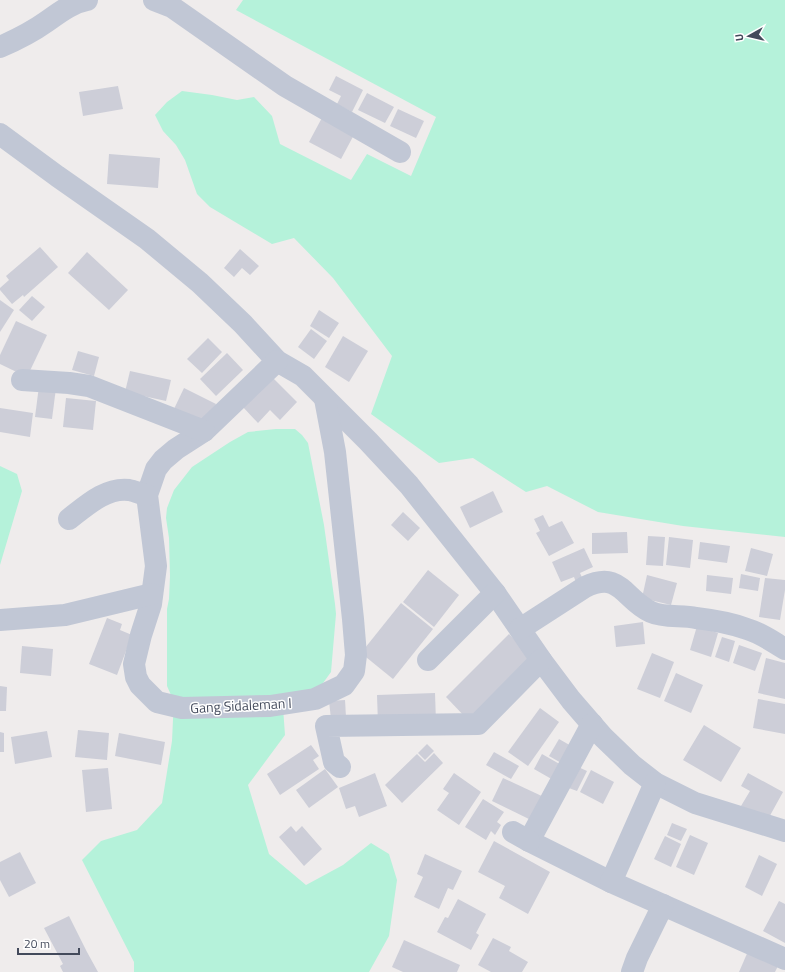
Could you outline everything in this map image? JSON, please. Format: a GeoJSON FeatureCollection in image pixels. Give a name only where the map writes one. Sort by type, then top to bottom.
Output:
{"type":"FeatureCollection","features":[{"type":"Feature","properties":{"kind":"street"},"geometry":{"type":"LineString","coordinates":[[0,47],[30,32],[64,9],[87,0]]}},
{"type":"Feature","properties":{"kind":"street"},"geometry":{"type":"LineString","coordinates":[[154,0],[172,7],[285,86],[400,152]]}},
{"type":"Feature","properties":{"kind":"street"},"geometry":{"type":"LineString","coordinates":[[0,134],[147,239],[200,283],[243,324],[277,361],[303,376],[368,441],[408,485],[495,593],[541,660],[571,700],[603,737],[632,765],[655,783],[695,804],[785,831]]}},
{"type":"Feature","properties":{"kind":"street","name":"Gang Sidaleman I"},"geometry":{"type":"LineString","coordinates":[[277,361],[204,431],[176,449],[163,460],[156,469],[147,495],[156,566],[151,604],[134,664],[136,677],[140,685],[157,702],[182,708],[270,706],[315,699],[344,685],[354,671],[356,655],[335,452],[325,399]]}},
{"type":"Feature","properties":{"kind":"street"},"geometry":{"type":"LineString","coordinates":[[22,380],[69,383],[89,386],[204,431]]}},
{"type":"Feature","properties":{"kind":"street"},"geometry":{"type":"LineString","coordinates":[[69,519],[101,496],[118,490],[130,490],[147,495]]}},
{"type":"Feature","properties":{"kind":"street"},"geometry":{"type":"LineString","coordinates":[[520,629],[585,587],[595,582],[603,581],[611,582],[618,586],[651,612],[673,616],[695,617],[748,629],[762,635],[785,649]]}},
{"type":"Feature","properties":{"kind":"street"},"geometry":{"type":"LineString","coordinates":[[428,660],[495,593]]}},
{"type":"Feature","properties":{"kind":"street"},"geometry":{"type":"LineString","coordinates":[[0,620],[65,615],[152,594]]}},
{"type":"Feature","properties":{"kind":"street"},"geometry":{"type":"LineString","coordinates":[[326,726],[478,724],[541,660]]}},
{"type":"Feature","properties":{"kind":"street"},"geometry":{"type":"LineString","coordinates":[[323,695],[326,726],[334,762],[340,767]]}},
{"type":"Feature","properties":{"kind":"street"},"geometry":{"type":"LineString","coordinates":[[592,724],[521,837],[611,882],[785,958]]}},
{"type":"Feature","properties":{"kind":"street"},"geometry":{"type":"LineString","coordinates":[[611,882],[655,783]]}},
{"type":"Feature","properties":{"kind":"street"},"geometry":{"type":"LineString","coordinates":[[632,972],[637,958],[663,905]]}},
{"type":"Feature","properties":{"kind":"green space"},"geometry":{"type":"Polygon","coordinates":[[[243,0],[785,0],[785,537],[683,526],[598,512],[547,486],[526,492],[473,458],[439,463],[371,414],[392,356],[333,278],[294,238],[272,244],[210,207],[197,194],[185,160],[176,145],[163,131],[155,115],[167,102],[182,91],[237,100],[254,97],[272,116],[280,144],[351,180],[367,154],[411,176],[436,117],[236,10],[243,0]]]}},
{"type":"Feature","properties":{"kind":"green space"},"geometry":{"type":"Polygon","coordinates":[[[276,429],[295,429],[308,443],[324,525],[336,614],[331,672],[318,690],[282,694],[285,735],[248,785],[269,854],[306,885],[343,865],[371,843],[389,854],[397,880],[389,936],[369,972],[134,972],[134,962],[82,860],[101,841],[137,830],[162,803],[172,741],[174,698],[167,686],[167,609],[170,576],[169,538],[166,518],[167,508],[174,490],[192,467],[248,432],[276,429]]]}},
{"type":"Feature","properties":{"kind":"green space"},"geometry":{"type":"Polygon","coordinates":[[[0,466],[17,474],[22,491],[0,565],[0,466]]]}},
{"type":"Feature","properties":{"kind":"building"},"geometry":{"type":"Polygon","coordinates":[[[336,76],[363,90],[352,112],[337,104],[341,96],[329,90],[336,76]]]}},
{"type":"Feature","properties":{"kind":"building"},"geometry":{"type":"Polygon","coordinates":[[[118,86],[123,109],[83,116],[79,92],[118,86]]]}},
{"type":"Feature","properties":{"kind":"building"},"geometry":{"type":"Polygon","coordinates":[[[367,93],[394,107],[385,123],[358,110],[367,93]]]}},
{"type":"Feature","properties":{"kind":"building"},"geometry":{"type":"Polygon","coordinates":[[[398,109],[424,121],[416,138],[390,126],[398,109]]]}},
{"type":"Feature","properties":{"kind":"building"},"geometry":{"type":"Polygon","coordinates":[[[324,114],[356,131],[341,159],[309,142],[324,114]]]}},
{"type":"Feature","properties":{"kind":"building"},"geometry":{"type":"Polygon","coordinates":[[[109,154],[160,158],[158,188],[107,184],[109,154]]]}},
{"type":"Feature","properties":{"kind":"building"},"geometry":{"type":"Polygon","coordinates":[[[40,247],[58,267],[24,297],[23,295],[12,304],[0,288],[9,280],[6,276],[40,247]]]}},
{"type":"Feature","properties":{"kind":"building"},"geometry":{"type":"Polygon","coordinates":[[[240,249],[259,266],[250,275],[242,268],[234,277],[224,268],[240,249]]]}},
{"type":"Feature","properties":{"kind":"building"},"geometry":{"type":"Polygon","coordinates":[[[87,252],[128,290],[109,310],[68,273],[87,252]]]}},
{"type":"Feature","properties":{"kind":"building"},"geometry":{"type":"Polygon","coordinates":[[[32,296],[45,307],[32,321],[19,310],[32,296]]]}},
{"type":"Feature","properties":{"kind":"building"},"geometry":{"type":"Polygon","coordinates":[[[0,300],[14,310],[0,332],[0,300]]]}},
{"type":"Feature","properties":{"kind":"building"},"geometry":{"type":"Polygon","coordinates":[[[319,310],[339,323],[329,338],[310,326],[319,310]]]}},
{"type":"Feature","properties":{"kind":"building"},"geometry":{"type":"Polygon","coordinates":[[[16,321],[47,335],[27,377],[0,364],[0,355],[16,321]]]}},
{"type":"Feature","properties":{"kind":"building"},"geometry":{"type":"Polygon","coordinates":[[[311,329],[327,341],[314,359],[298,347],[311,329]]]}},
{"type":"Feature","properties":{"kind":"building"},"geometry":{"type":"Polygon","coordinates":[[[343,336],[368,351],[349,382],[325,367],[343,336]]]}},
{"type":"Feature","properties":{"kind":"building"},"geometry":{"type":"Polygon","coordinates":[[[208,338],[222,352],[202,373],[187,359],[208,338]]]}},
{"type":"Feature","properties":{"kind":"building"},"geometry":{"type":"Polygon","coordinates":[[[78,351],[99,357],[94,376],[72,370],[78,351]]]}},
{"type":"Feature","properties":{"kind":"building"},"geometry":{"type":"Polygon","coordinates":[[[227,353],[243,370],[216,396],[200,379],[227,353]]]}},
{"type":"Feature","properties":{"kind":"building"},"geometry":{"type":"Polygon","coordinates":[[[130,371],[171,380],[166,401],[125,392],[130,371]]]}},
{"type":"Feature","properties":{"kind":"building"},"geometry":{"type":"Polygon","coordinates":[[[272,377],[297,402],[280,420],[270,410],[258,423],[242,406],[272,377]]]}},
{"type":"Feature","properties":{"kind":"building"},"geometry":{"type":"Polygon","coordinates":[[[39,386],[56,388],[52,419],[35,417],[39,386]]]}},
{"type":"Feature","properties":{"kind":"building"},"geometry":{"type":"Polygon","coordinates":[[[184,388],[216,404],[206,425],[174,409],[184,388]]]}},
{"type":"Feature","properties":{"kind":"building"},"geometry":{"type":"Polygon","coordinates":[[[66,398],[96,401],[93,430],[63,427],[66,398]]]}},
{"type":"Feature","properties":{"kind":"building"},"geometry":{"type":"Polygon","coordinates":[[[0,408],[33,413],[30,437],[0,432],[0,408]]]}},
{"type":"Feature","properties":{"kind":"building"},"geometry":{"type":"Polygon","coordinates":[[[493,491],[503,512],[470,528],[460,507],[493,491]]]}},
{"type":"Feature","properties":{"kind":"building"},"geometry":{"type":"Polygon","coordinates":[[[403,512],[420,528],[408,541],[391,525],[403,512]]]}},
{"type":"Feature","properties":{"kind":"building"},"geometry":{"type":"Polygon","coordinates":[[[543,515],[549,527],[562,521],[574,543],[549,556],[536,533],[540,531],[534,519],[543,515]]]}},
{"type":"Feature","properties":{"kind":"building"},"geometry":{"type":"Polygon","coordinates":[[[627,532],[628,553],[592,554],[592,533],[627,532]]]}},
{"type":"Feature","properties":{"kind":"building"},"geometry":{"type":"Polygon","coordinates":[[[648,536],[665,537],[663,566],[646,565],[648,536]]]}},
{"type":"Feature","properties":{"kind":"building"},"geometry":{"type":"Polygon","coordinates":[[[669,537],[693,540],[690,568],[666,565],[669,537]]]}},
{"type":"Feature","properties":{"kind":"building"},"geometry":{"type":"Polygon","coordinates":[[[700,542],[730,546],[727,563],[698,559],[700,542]]]}},
{"type":"Feature","properties":{"kind":"building"},"geometry":{"type":"Polygon","coordinates":[[[584,548],[593,567],[580,573],[584,582],[577,585],[574,577],[561,582],[552,562],[584,548]]]}},
{"type":"Feature","properties":{"kind":"building"},"geometry":{"type":"Polygon","coordinates":[[[751,548],[773,554],[767,576],[745,571],[751,548]]]}},
{"type":"Feature","properties":{"kind":"building"},"geometry":{"type":"Polygon","coordinates":[[[428,570],[459,595],[434,627],[403,602],[428,570]]]}},
{"type":"Feature","properties":{"kind":"building"},"geometry":{"type":"Polygon","coordinates":[[[741,574],[760,578],[758,591],[739,588],[741,574]]]}},
{"type":"Feature","properties":{"kind":"building"},"geometry":{"type":"Polygon","coordinates":[[[647,575],[677,583],[671,605],[642,598],[647,575]]]}},
{"type":"Feature","properties":{"kind":"building"},"geometry":{"type":"Polygon","coordinates":[[[707,575],[733,578],[731,594],[706,591],[707,575]]]}},
{"type":"Feature","properties":{"kind":"building"},"geometry":{"type":"Polygon","coordinates":[[[765,578],[785,580],[785,590],[780,620],[759,617],[765,578]]]}},
{"type":"Feature","properties":{"kind":"building"},"geometry":{"type":"Polygon","coordinates":[[[401,603],[433,629],[393,679],[361,653],[401,603]]]}},
{"type":"Feature","properties":{"kind":"building"},"geometry":{"type":"Polygon","coordinates":[[[107,618],[122,624],[120,630],[132,635],[117,675],[89,664],[107,618]]]}},
{"type":"Feature","properties":{"kind":"building"},"geometry":{"type":"Polygon","coordinates":[[[643,622],[645,644],[616,647],[614,626],[643,622]]]}},
{"type":"Feature","properties":{"kind":"building"},"geometry":{"type":"Polygon","coordinates":[[[697,626],[718,633],[711,657],[690,650],[697,626]]]}},
{"type":"Feature","properties":{"kind":"building"},"geometry":{"type":"Polygon","coordinates":[[[509,634],[531,656],[468,720],[446,697],[509,634]]]}},
{"type":"Feature","properties":{"kind":"building"},"geometry":{"type":"Polygon","coordinates":[[[722,637],[735,641],[729,662],[715,657],[722,637]]]}},
{"type":"Feature","properties":{"kind":"building"},"geometry":{"type":"Polygon","coordinates":[[[739,645],[762,653],[755,671],[733,663],[739,645]]]}},
{"type":"Feature","properties":{"kind":"building"},"geometry":{"type":"Polygon","coordinates":[[[22,646],[53,649],[51,676],[20,673],[22,646]]]}},
{"type":"Feature","properties":{"kind":"building"},"geometry":{"type":"Polygon","coordinates":[[[652,653],[674,662],[660,698],[637,689],[652,653]]]}},
{"type":"Feature","properties":{"kind":"building"},"geometry":{"type":"Polygon","coordinates":[[[766,658],[785,663],[785,699],[758,693],[766,658]]]}},
{"type":"Feature","properties":{"kind":"building"},"geometry":{"type":"Polygon","coordinates":[[[676,673],[703,685],[691,713],[664,701],[676,673]]]}},
{"type":"Feature","properties":{"kind":"building"},"geometry":{"type":"Polygon","coordinates":[[[0,686],[7,687],[6,711],[0,711],[0,686]]]}},
{"type":"Feature","properties":{"kind":"building"},"geometry":{"type":"Polygon","coordinates":[[[435,693],[436,722],[378,724],[377,695],[435,693]]]}},
{"type":"Feature","properties":{"kind":"building"},"geometry":{"type":"Polygon","coordinates":[[[758,699],[785,704],[785,734],[753,728],[758,699]]]}},
{"type":"Feature","properties":{"kind":"building"},"geometry":{"type":"Polygon","coordinates":[[[345,700],[346,717],[331,719],[329,701],[345,700]]]}},
{"type":"Feature","properties":{"kind":"building"},"geometry":{"type":"Polygon","coordinates":[[[540,708],[559,722],[528,766],[508,752],[540,708]]]}},
{"type":"Feature","properties":{"kind":"building"},"geometry":{"type":"Polygon","coordinates":[[[704,725],[741,748],[721,782],[683,760],[704,725]]]}},
{"type":"Feature","properties":{"kind":"building"},"geometry":{"type":"Polygon","coordinates":[[[78,730],[109,733],[107,760],[75,757],[78,730]]]}},
{"type":"Feature","properties":{"kind":"building"},"geometry":{"type":"Polygon","coordinates":[[[47,731],[52,757],[15,764],[11,737],[47,731]]]}},
{"type":"Feature","properties":{"kind":"building"},"geometry":{"type":"Polygon","coordinates":[[[0,732],[4,733],[4,752],[0,752],[0,732]]]}},
{"type":"Feature","properties":{"kind":"building"},"geometry":{"type":"Polygon","coordinates":[[[119,733],[165,742],[161,765],[115,756],[119,733]]]}},
{"type":"Feature","properties":{"kind":"building"},"geometry":{"type":"Polygon","coordinates":[[[559,739],[573,747],[563,764],[549,756],[559,739]]]}},
{"type":"Feature","properties":{"kind":"building"},"geometry":{"type":"Polygon","coordinates":[[[427,744],[434,751],[425,760],[418,753],[427,744]]]}},
{"type":"Feature","properties":{"kind":"building"},"geometry":{"type":"Polygon","coordinates":[[[311,745],[319,756],[313,760],[319,769],[280,795],[267,774],[311,745]]]}},
{"type":"Feature","properties":{"kind":"building"},"geometry":{"type":"Polygon","coordinates":[[[494,752],[519,766],[511,779],[486,765],[494,752]]]}},
{"type":"Feature","properties":{"kind":"building"},"geometry":{"type":"Polygon","coordinates":[[[434,753],[443,763],[402,803],[385,785],[417,754],[425,762],[434,753]]]}},
{"type":"Feature","properties":{"kind":"building"},"geometry":{"type":"Polygon","coordinates":[[[542,754],[563,766],[555,781],[534,769],[542,754]]]}},
{"type":"Feature","properties":{"kind":"building"},"geometry":{"type":"Polygon","coordinates":[[[576,766],[587,771],[577,791],[566,787],[576,766]]]}},
{"type":"Feature","properties":{"kind":"building"},"geometry":{"type":"Polygon","coordinates":[[[108,768],[112,809],[86,812],[82,770],[108,768]]]}},
{"type":"Feature","properties":{"kind":"building"},"geometry":{"type":"Polygon","coordinates":[[[325,769],[338,787],[309,808],[296,790],[325,769]]]}},
{"type":"Feature","properties":{"kind":"building"},"geometry":{"type":"Polygon","coordinates":[[[591,770],[614,782],[603,804],[580,792],[591,770]]]}},
{"type":"Feature","properties":{"kind":"building"},"geometry":{"type":"Polygon","coordinates":[[[375,773],[387,806],[359,817],[355,806],[346,809],[339,788],[375,773]]]}},
{"type":"Feature","properties":{"kind":"building"},"geometry":{"type":"Polygon","coordinates":[[[454,773],[481,792],[459,825],[437,810],[449,793],[443,789],[454,773]]]}},
{"type":"Feature","properties":{"kind":"building"},"geometry":{"type":"Polygon","coordinates":[[[748,773],[783,792],[767,821],[741,806],[750,791],[741,786],[748,773]]]}},
{"type":"Feature","properties":{"kind":"building"},"geometry":{"type":"Polygon","coordinates":[[[503,778],[546,798],[535,822],[492,801],[503,778]]]}},
{"type":"Feature","properties":{"kind":"building"},"geometry":{"type":"Polygon","coordinates":[[[483,799],[504,812],[497,822],[501,825],[495,835],[491,831],[486,840],[465,827],[483,799]]]}},
{"type":"Feature","properties":{"kind":"building"},"geometry":{"type":"Polygon","coordinates":[[[672,823],[687,829],[681,841],[667,835],[672,823]]]}},
{"type":"Feature","properties":{"kind":"building"},"geometry":{"type":"Polygon","coordinates":[[[291,826],[296,832],[302,826],[322,849],[304,866],[279,837],[291,826]]]}},
{"type":"Feature","properties":{"kind":"building"},"geometry":{"type":"Polygon","coordinates":[[[690,835],[708,843],[694,875],[676,867],[690,835]]]}},
{"type":"Feature","properties":{"kind":"building"},"geometry":{"type":"Polygon","coordinates":[[[665,836],[681,844],[671,867],[654,859],[665,836]]]}},
{"type":"Feature","properties":{"kind":"building"},"geometry":{"type":"Polygon","coordinates":[[[494,841],[550,872],[528,914],[499,898],[505,886],[478,872],[494,841]]]}},
{"type":"Feature","properties":{"kind":"building"},"geometry":{"type":"Polygon","coordinates":[[[20,852],[36,883],[9,897],[0,880],[0,862],[20,852]]]}},
{"type":"Feature","properties":{"kind":"building"},"geometry":{"type":"Polygon","coordinates":[[[425,854],[462,871],[453,890],[448,888],[439,909],[414,897],[423,877],[417,874],[425,854]]]}},
{"type":"Feature","properties":{"kind":"building"},"geometry":{"type":"Polygon","coordinates":[[[759,855],[777,864],[762,896],[745,887],[759,855]]]}},
{"type":"Feature","properties":{"kind":"building"},"geometry":{"type":"Polygon","coordinates":[[[458,899],[486,914],[476,933],[479,935],[471,950],[437,932],[445,917],[448,918],[458,899]]]}},
{"type":"Feature","properties":{"kind":"building"},"geometry":{"type":"Polygon","coordinates":[[[779,901],[785,904],[785,943],[763,931],[779,901]]]}},
{"type":"Feature","properties":{"kind":"building"},"geometry":{"type":"Polygon","coordinates":[[[69,916],[98,972],[63,972],[60,966],[63,964],[44,928],[69,916]]]}},
{"type":"Feature","properties":{"kind":"building"},"geometry":{"type":"Polygon","coordinates":[[[493,938],[511,947],[509,951],[528,962],[522,972],[491,972],[478,965],[493,938]]]}},
{"type":"Feature","properties":{"kind":"building"},"geometry":{"type":"Polygon","coordinates":[[[404,940],[460,965],[457,972],[403,972],[392,967],[404,940]]]}},
{"type":"Feature","properties":{"kind":"building"},"geometry":{"type":"Polygon","coordinates":[[[749,949],[780,962],[775,972],[739,972],[749,949]]]}}]}
